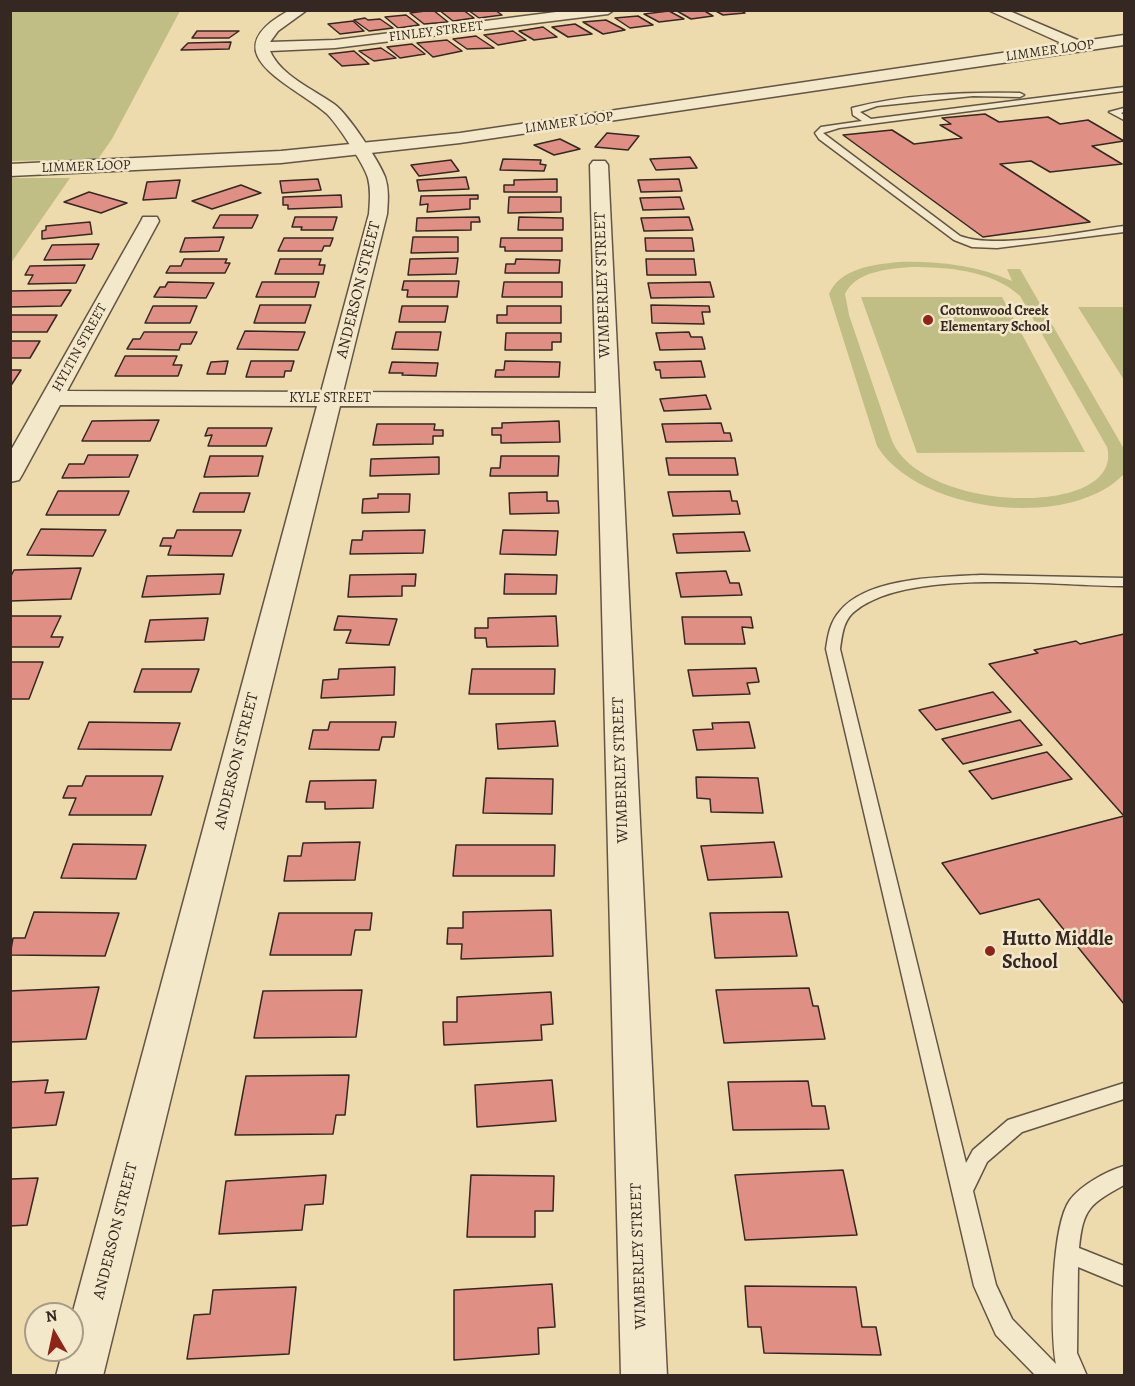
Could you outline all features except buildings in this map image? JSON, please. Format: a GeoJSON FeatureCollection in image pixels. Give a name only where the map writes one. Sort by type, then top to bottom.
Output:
{"type":"FeatureCollection","features":[{"type":"Feature","properties":{"kind":"street"},"geometry":{"type":"LineString","coordinates":[[263,47],[263,39],[269,31],[284,18],[301,10]]}},
{"type":"Feature","properties":{"kind":"street","name":"FINLEY STREET"},"geometry":{"type":"LineString","coordinates":[[263,47],[347,43],[608,10]]}},
{"type":"Feature","properties":{"kind":"street"},"geometry":{"type":"LineString","coordinates":[[994,10],[1114,60]]}},
{"type":"Feature","properties":{"kind":"street","name":"LIMMER LOOP"},"geometry":{"type":"LineString","coordinates":[[10,170],[192,163],[359,149],[539,127],[1125,40]]}},
{"type":"Feature","properties":{"kind":"street","name":"ANDERSON STREET"},"geometry":{"type":"LineString","coordinates":[[78,1376],[378,214],[380,196],[376,176],[341,119],[331,109],[269,65],[263,47]]}},
{"type":"Feature","properties":{"kind":"street","name":"WIMBERLEY STREET"},"geometry":{"type":"LineString","coordinates":[[599,165],[644,1376]]}},
{"type":"Feature","properties":{"kind":"street","name":"HYLTIN STREET"},"geometry":{"type":"LineString","coordinates":[[10,475],[150,221]]}},
{"type":"Feature","properties":{"kind":"street","name":"KYLE STREET"},"geometry":{"type":"LineString","coordinates":[[52,398],[608,400]]}},
{"type":"Feature","properties":{"kind":"lane"},"geometry":{"type":"LineString","coordinates":[[1125,89],[839,126],[824,129],[819,133],[957,238],[972,244],[997,245],[1125,229]]}},
{"type":"Feature","properties":{"kind":"lane"},"geometry":{"type":"LineString","coordinates":[[869,122],[855,110],[877,104],[973,94],[1086,94]]}},
{"type":"Feature","properties":{"kind":"lane"},"geometry":{"type":"LineString","coordinates":[[1125,110],[1113,112],[1125,118]]}},
{"type":"Feature","properties":{"kind":"lane"},"geometry":{"type":"LineString","coordinates":[[1052,1376],[1004,1327],[985,1286],[833,649],[836,624],[851,607],[879,592],[912,583],[958,580],[1125,582]]}},
{"type":"Feature","properties":{"kind":"lane"},"geometry":{"type":"LineString","coordinates":[[962,1192],[980,1156],[1015,1126],[1125,1091]]}},
{"type":"Feature","properties":{"kind":"lane"},"geometry":{"type":"LineString","coordinates":[[1076,1376],[1068,1364],[1064,1342],[1068,1253],[1076,1209],[1102,1187],[1125,1175]]}},
{"type":"Feature","properties":{"kind":"lane"},"geometry":{"type":"LineString","coordinates":[[1068,1253],[1125,1276]]}},
{"type":"Feature","properties":{"kind":"shaded area"},"geometry":{"type":"Polygon","coordinates":[[[10,11],[180,11],[112,139],[98,159],[11,161],[10,11]]]}},
{"type":"Feature","properties":{"kind":"shaded area"},"geometry":{"type":"Polygon","coordinates":[[[10,178],[70,178],[11,263],[10,178]]]}},
{"type":"Feature","properties":{"kind":"shaded area"},"geometry":{"type":"Polygon","coordinates":[[[898,262],[956,265],[985,271],[1012,281],[1007,269],[1020,269],[1124,449],[1124,478],[1123,475],[1098,493],[1067,503],[1032,508],[994,506],[958,499],[925,486],[897,468],[877,446],[829,294],[834,285],[849,273],[858,269],[898,262]],[[925,267],[883,270],[865,276],[850,286],[845,294],[849,315],[891,438],[909,463],[939,482],[976,493],[1016,498],[1054,496],[1085,487],[1104,470],[1107,447],[1020,296],[1009,287],[983,275],[954,269],[925,267]]]}},
{"type":"Feature","properties":{"kind":"shaded area"},"geometry":{"type":"Polygon","coordinates":[[[861,297],[1002,297],[1085,452],[917,453],[861,297]]]}},
{"type":"Feature","properties":{"kind":"shaded area"},"geometry":{"type":"Polygon","coordinates":[[[1078,307],[1124,307],[1124,380],[1078,307]]]}},
{"type":"Feature","properties":{"kind":"place","name":"Cottonwood Creek Elementary School"},"geometry":{"type":"Point","coordinates":[928,320]}},
{"type":"Feature","properties":{"kind":"place","name":"Hutto Middle School"},"geometry":{"type":"Point","coordinates":[990,951]}}]}
